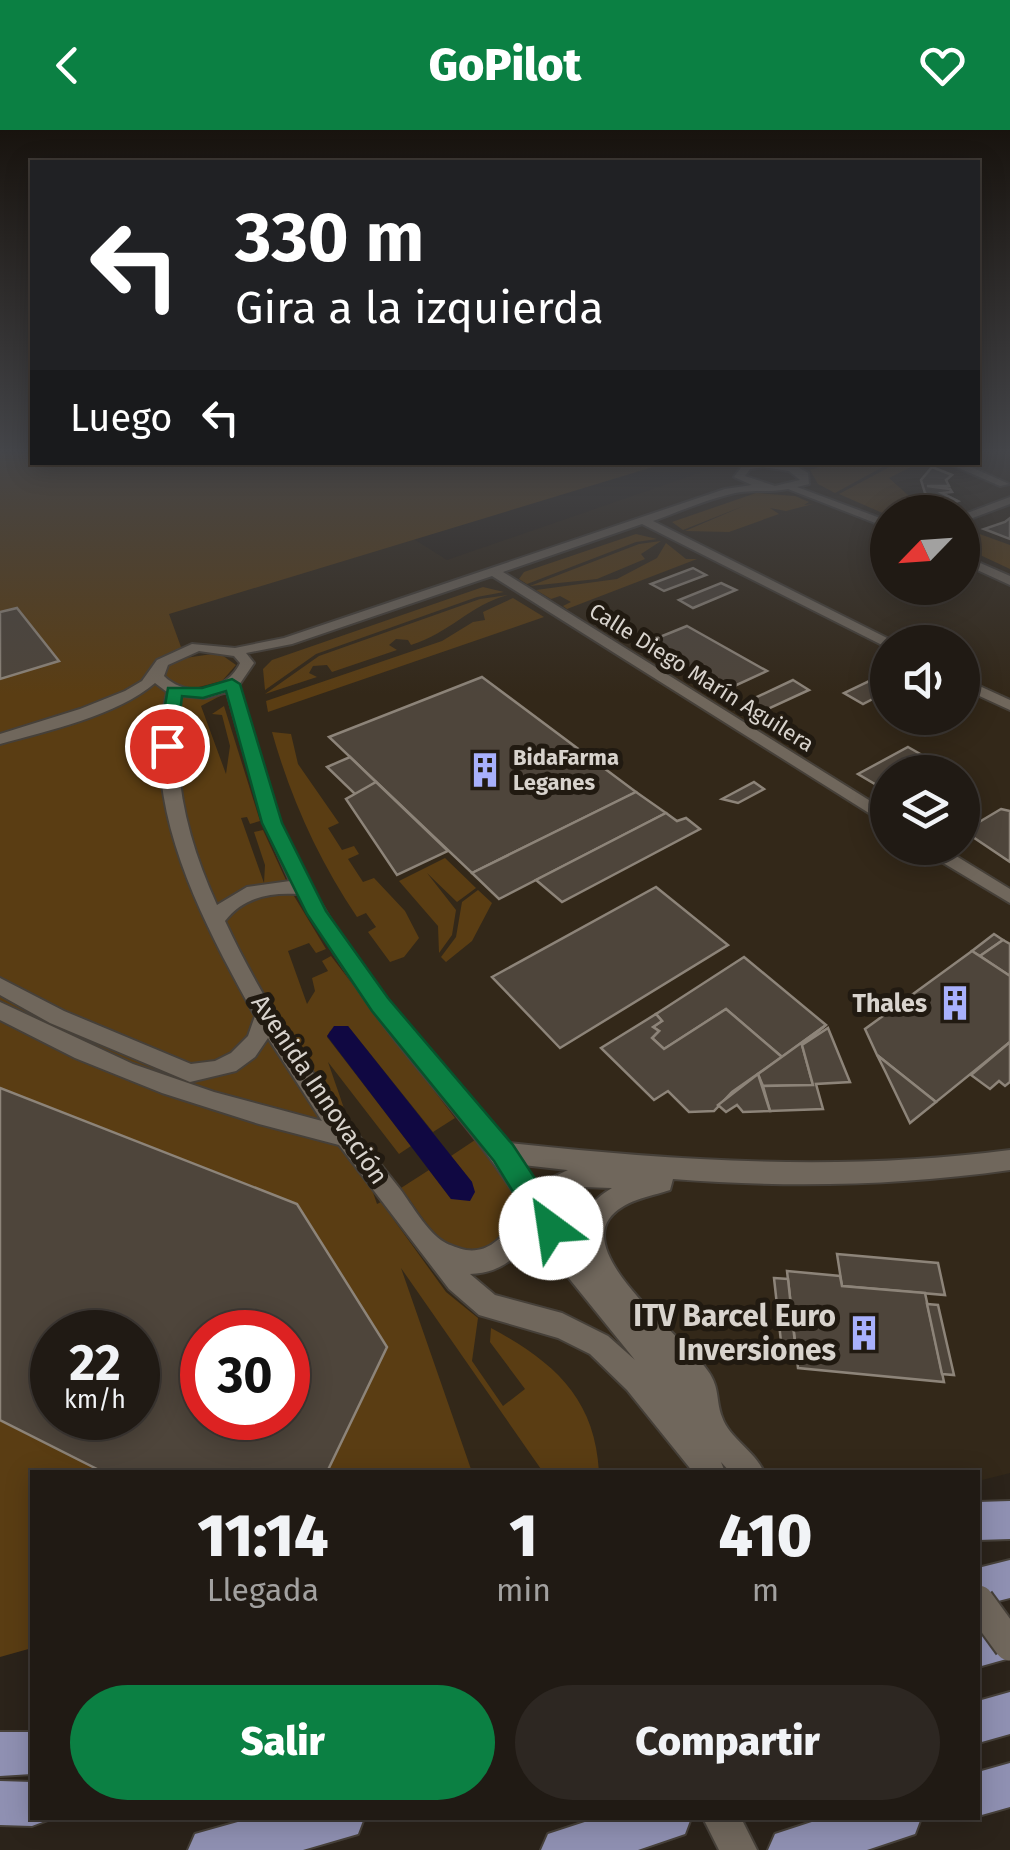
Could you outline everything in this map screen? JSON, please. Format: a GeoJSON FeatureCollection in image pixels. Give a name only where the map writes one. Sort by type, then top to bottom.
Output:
{"type":"FeatureCollection","features":[{"type":"Feature","properties":{"kind":"main road"},"geometry":{"type":"LineString","coordinates":[[980,1522],[1010,1520]]}},
{"type":"Feature","properties":{"kind":"main road"},"geometry":{"type":"LineString","coordinates":[[980,1586],[1010,1579]]}},
{"type":"Feature","properties":{"kind":"main road"},"geometry":{"type":"LineString","coordinates":[[980,1647],[1010,1641]]}},
{"type":"Feature","properties":{"kind":"main road"},"geometry":{"type":"LineString","coordinates":[[980,1721],[1010,1713]]}},
{"type":"Feature","properties":{"kind":"main road"},"geometry":{"type":"LineString","coordinates":[[0,1754],[30,1753]]}},
{"type":"Feature","properties":{"kind":"main road"},"geometry":{"type":"LineString","coordinates":[[980,1793],[1010,1784]]}},
{"type":"Feature","properties":{"kind":"main road"},"geometry":{"type":"LineString","coordinates":[[0,1804],[30,1804]]}},
{"type":"Feature","properties":{"kind":"main road"},"geometry":{"type":"LineString","coordinates":[[211,1850],[334,1820]]}},
{"type":"Feature","properties":{"kind":"main road"},"geometry":{"type":"LineString","coordinates":[[564,1850],[662,1820]]}},
{"type":"Feature","properties":{"kind":"main road"},"geometry":{"type":"LineString","coordinates":[[791,1850],[892,1820]]}},
{"type":"Feature","properties":{"kind":"street"},"geometry":{"type":"LineString","coordinates":[[0,739],[109,702],[151,681],[167,659],[189,649],[215,646],[242,657],[604,533]]}},
{"type":"Feature","properties":{"kind":"street"},"geometry":{"type":"LineString","coordinates":[[669,533],[870,635]]}},
{"type":"Feature","properties":{"kind":"street"},"geometry":{"type":"LineString","coordinates":[[980,567],[1010,581]]}},
{"type":"Feature","properties":{"kind":"street","name":"Calle Diego Marín Aguilera"},"geometry":{"type":"LineString","coordinates":[[493,571],[870,809]]}},
{"type":"Feature","properties":{"kind":"street"},"geometry":{"type":"LineString","coordinates":[[109,702],[203,693],[232,684],[241,678],[242,657]]}},
{"type":"Feature","properties":{"kind":"street"},"geometry":{"type":"LineString","coordinates":[[157,673],[171,697]]}},
{"type":"Feature","properties":{"kind":"street"},"geometry":{"type":"LineString","coordinates":[[232,684],[258,785],[304,890],[367,988],[504,1153],[538,1202],[564,1253],[597,1296],[747,1470]]}},
{"type":"Feature","properties":{"kind":"street"},"geometry":{"type":"LineString","coordinates":[[980,691],[1010,706]]}},
{"type":"Feature","properties":{"kind":"street"},"geometry":{"type":"LineString","coordinates":[[109,702],[171,697]]}},
{"type":"Feature","properties":{"kind":"street","name":"Avenida Innovación"},"geometry":{"type":"LineString","coordinates":[[171,697],[167,746],[176,806],[215,921],[265,1017],[349,1138],[458,1280],[488,1306],[562,1326],[599,1345],[636,1380],[709,1470]]}},
{"type":"Feature","properties":{"kind":"street"},"geometry":{"type":"LineString","coordinates":[[958,865],[1010,898]]}},
{"type":"Feature","properties":{"kind":"street"},"geometry":{"type":"LineString","coordinates":[[215,921],[220,911],[238,899],[289,886],[304,890]]}},
{"type":"Feature","properties":{"kind":"street"},"geometry":{"type":"LineString","coordinates":[[0,986],[57,1017],[190,1073],[212,1072],[246,1056],[261,1036],[265,1017]]}},
{"type":"Feature","properties":{"kind":"street"},"geometry":{"type":"LineString","coordinates":[[0,1010],[42,1035],[158,1082],[349,1138]]}},
{"type":"Feature","properties":{"kind":"street"},"geometry":{"type":"LineString","coordinates":[[504,1153],[719,1175],[834,1176],[954,1170],[1010,1160]]}},
{"type":"Feature","properties":{"kind":"street"},"geometry":{"type":"LineString","coordinates":[[433,1250],[454,1261],[492,1260],[520,1240],[538,1202],[579,1177],[662,1182],[719,1175]]}},
{"type":"Feature","properties":{"kind":"street"},"geometry":{"type":"LineString","coordinates":[[662,1182],[615,1198],[600,1212],[591,1228],[591,1252],[602,1274],[695,1374],[705,1392],[708,1422]]}},
{"type":"Feature","properties":{"kind":"street"},"geometry":{"type":"LineString","coordinates":[[980,1604],[1010,1641]]}},
{"type":"Feature","properties":{"kind":"street"},"geometry":{"type":"LineString","coordinates":[[722,1820],[739,1850]]}},
{"type":"Feature","properties":{"kind":"shaded area"},"geometry":{"type":"Polygon","coordinates":[[[0,533],[435,533],[169,614],[185,658],[219,653],[236,665],[222,681],[195,688],[199,699],[224,694],[201,706],[226,774],[230,746],[222,715],[212,714],[224,706],[260,821],[250,824],[247,817],[241,818],[264,883],[265,865],[254,832],[263,830],[291,891],[326,949],[316,953],[309,943],[288,951],[307,1004],[315,991],[312,978],[328,971],[322,961],[331,956],[455,1118],[433,1132],[348,1026],[330,1031],[327,1037],[411,1146],[399,1154],[328,1062],[377,1204],[381,1202],[446,1292],[478,1318],[472,1361],[503,1406],[525,1389],[490,1342],[491,1328],[533,1354],[566,1384],[589,1422],[599,1470],[542,1470],[401,1268],[471,1470],[30,1470],[30,1649],[0,1657],[0,533]]]}},
{"type":"Feature","properties":{"kind":"shaded area"},"geometry":{"type":"Polygon","coordinates":[[[3,533],[405,533],[447,560],[524,533],[870,533],[870,605],[980,605],[980,533],[1010,533],[1010,1473],[980,1480],[980,1470],[32,1470],[31,1440],[160,1440],[160,1310],[30,1310],[30,1408],[3,533]]]}},
{"type":"Feature","properties":{"kind":"shaded area"},"geometry":{"type":"Polygon","coordinates":[[[636,534],[657,539],[636,542],[527,584],[519,579],[524,572],[636,534]]]}},
{"type":"Feature","properties":{"kind":"shaded area"},"geometry":{"type":"Polygon","coordinates":[[[980,534],[1010,545],[1010,569],[980,555],[980,534]]]}},
{"type":"Feature","properties":{"kind":"shaded area"},"geometry":{"type":"Polygon","coordinates":[[[661,541],[641,554],[645,559],[597,579],[530,586],[639,544],[661,541]]]}},
{"type":"Feature","properties":{"kind":"shaded area"},"geometry":{"type":"Polygon","coordinates":[[[666,543],[686,559],[697,559],[567,609],[563,606],[571,602],[560,596],[551,599],[536,590],[617,579],[657,558],[666,543]]]}},
{"type":"Feature","properties":{"kind":"shaded area"},"geometry":{"type":"Polygon","coordinates":[[[483,587],[504,592],[477,597],[316,654],[265,690],[263,669],[272,660],[483,587]]]}},
{"type":"Feature","properties":{"kind":"shaded area"},"geometry":{"type":"Polygon","coordinates":[[[508,595],[482,605],[425,640],[411,645],[408,640],[396,639],[389,645],[397,650],[332,672],[327,665],[313,666],[309,673],[317,677],[265,694],[319,656],[480,599],[508,595]]]}},
{"type":"Feature","properties":{"kind":"shaded area"},"geometry":{"type":"Polygon","coordinates":[[[513,598],[544,617],[268,712],[266,701],[442,641],[473,622],[485,620],[483,612],[513,598]]]}},
{"type":"Feature","properties":{"kind":"shaded area"},"geometry":{"type":"Polygon","coordinates":[[[272,732],[291,734],[298,764],[339,823],[328,828],[342,850],[354,846],[359,854],[348,859],[363,882],[374,878],[405,911],[419,938],[404,957],[390,962],[368,932],[376,927],[366,913],[357,917],[330,873],[297,805],[272,732]]]}},
{"type":"Feature","properties":{"kind":"shaded area"},"geometry":{"type":"Polygon","coordinates":[[[445,858],[476,888],[457,902],[427,873],[456,910],[452,935],[439,953],[438,926],[399,881],[445,858]]]}},
{"type":"Feature","properties":{"kind":"shaded area"},"geometry":{"type":"Polygon","coordinates":[[[478,890],[492,903],[472,941],[446,962],[441,957],[456,937],[462,902],[478,890]]]}},
{"type":"Feature","properties":{"kind":"shaded area"},"geometry":{"type":"Polygon","coordinates":[[[334,1026],[348,1026],[472,1182],[475,1192],[470,1201],[451,1199],[327,1036],[334,1026]]]}},
{"type":"Feature","properties":{"kind":"shaded area"},"geometry":{"type":"Polygon","coordinates":[[[475,1140],[508,1180],[517,1202],[515,1214],[494,1246],[476,1249],[461,1248],[438,1236],[401,1188],[429,1170],[451,1199],[472,1182],[451,1156],[475,1140]]]}},
{"type":"Feature","properties":{"kind":"building"},"geometry":{"type":"Polygon","coordinates":[[[693,568],[706,575],[664,591],[651,584],[693,568]]]}},
{"type":"Feature","properties":{"kind":"building"},"geometry":{"type":"Polygon","coordinates":[[[721,583],[736,590],[693,608],[679,600],[721,583]]]}},
{"type":"Feature","properties":{"kind":"building"},"geometry":{"type":"Polygon","coordinates":[[[17,608],[59,661],[0,679],[0,612],[17,608]]]}},
{"type":"Feature","properties":{"kind":"building"},"geometry":{"type":"Polygon","coordinates":[[[687,626],[767,671],[717,694],[640,645],[687,626]]]}},
{"type":"Feature","properties":{"kind":"building","name":"BidaFarma Leganes"},"geometry":{"type":"Polygon","coordinates":[[[482,677],[636,792],[472,873],[329,737],[482,677]]]}},
{"type":"Feature","properties":{"kind":"building"},"geometry":{"type":"Polygon","coordinates":[[[793,680],[809,690],[759,713],[744,703],[793,680]]]}},
{"type":"Feature","properties":{"kind":"building"},"geometry":{"type":"Polygon","coordinates":[[[870,681],[870,700],[863,704],[844,693],[870,681]]]}},
{"type":"Feature","properties":{"kind":"building"},"geometry":{"type":"Polygon","coordinates":[[[908,747],[922,755],[893,755],[908,747]]]}},
{"type":"Feature","properties":{"kind":"building"},"geometry":{"type":"Polygon","coordinates":[[[350,757],[376,782],[356,795],[327,767],[350,757]]]}},
{"type":"Feature","properties":{"kind":"building"},"geometry":{"type":"Polygon","coordinates":[[[870,768],[870,781],[858,774],[870,768]]]}},
{"type":"Feature","properties":{"kind":"building"},"geometry":{"type":"Polygon","coordinates":[[[376,782],[448,851],[397,875],[346,799],[376,782]]]}},
{"type":"Feature","properties":{"kind":"building"},"geometry":{"type":"Polygon","coordinates":[[[754,782],[764,789],[738,803],[722,799],[754,782]]]}},
{"type":"Feature","properties":{"kind":"building"},"geometry":{"type":"Polygon","coordinates":[[[636,792],[666,813],[499,899],[472,873],[636,792]]]}},
{"type":"Feature","properties":{"kind":"building"},"geometry":{"type":"Polygon","coordinates":[[[1001,809],[1010,811],[1010,862],[980,842],[980,821],[1001,809]]]}},
{"type":"Feature","properties":{"kind":"building"},"geometry":{"type":"Polygon","coordinates":[[[666,813],[677,821],[686,818],[700,829],[562,902],[536,880],[666,813]]]}},
{"type":"Feature","properties":{"kind":"building"},"geometry":{"type":"Polygon","coordinates":[[[656,887],[728,945],[560,1048],[492,977],[656,887]]]}},
{"type":"Feature","properties":{"kind":"building"},"geometry":{"type":"Polygon","coordinates":[[[994,934],[1003,940],[980,956],[972,951],[994,934]]]}},
{"type":"Feature","properties":{"kind":"building"},"geometry":{"type":"Polygon","coordinates":[[[1003,940],[1010,944],[1010,976],[980,956],[1003,940]]]}},
{"type":"Feature","properties":{"kind":"building","name":"Thales"},"geometry":{"type":"Polygon","coordinates":[[[972,951],[1010,976],[1010,1042],[936,1102],[877,1055],[865,1029],[972,951]]]}},
{"type":"Feature","properties":{"kind":"building"},"geometry":{"type":"Polygon","coordinates":[[[744,957],[826,1025],[782,1057],[726,1009],[664,1049],[652,1038],[659,1031],[653,1027],[662,1021],[656,1014],[744,957]]]}},
{"type":"Feature","properties":{"kind":"building"},"geometry":{"type":"Polygon","coordinates":[[[726,1009],[782,1057],[732,1092],[714,1111],[689,1112],[668,1091],[654,1100],[601,1048],[656,1014],[662,1021],[653,1027],[659,1031],[652,1038],[664,1049],[726,1009]]]}},
{"type":"Feature","properties":{"kind":"building"},"geometry":{"type":"Polygon","coordinates":[[[826,1025],[802,1045],[813,1085],[763,1086],[758,1074],[826,1025]]]}},
{"type":"Feature","properties":{"kind":"building"},"geometry":{"type":"Polygon","coordinates":[[[828,1028],[850,1082],[816,1084],[823,1109],[770,1111],[763,1086],[813,1085],[802,1045],[828,1028]]]}},
{"type":"Feature","properties":{"kind":"building"},"geometry":{"type":"Polygon","coordinates":[[[1010,1042],[1010,1082],[1005,1086],[999,1081],[990,1089],[971,1075],[1010,1042]]]}},
{"type":"Feature","properties":{"kind":"building"},"geometry":{"type":"Polygon","coordinates":[[[877,1055],[936,1102],[910,1123],[885,1071],[877,1055]]]}},
{"type":"Feature","properties":{"kind":"building"},"geometry":{"type":"Polygon","coordinates":[[[758,1074],[770,1111],[743,1112],[737,1105],[726,1112],[718,1105],[758,1074]]]}},
{"type":"Feature","properties":{"kind":"building"},"geometry":{"type":"Polygon","coordinates":[[[0,1088],[297,1204],[387,1347],[328,1470],[99,1470],[40,1440],[160,1440],[160,1310],[30,1310],[30,1435],[0,1420],[0,1088]]]}},
{"type":"Feature","properties":{"kind":"building"},"geometry":{"type":"Polygon","coordinates":[[[837,1254],[938,1263],[945,1295],[842,1286],[837,1254]]]}},
{"type":"Feature","properties":{"kind":"building","name":"ITV Barcel Euro Inversiones"},"geometry":{"type":"Polygon","coordinates":[[[787,1271],[840,1276],[842,1286],[925,1293],[944,1382],[798,1368],[787,1271]]]}},
{"type":"Feature","properties":{"kind":"building"},"geometry":{"type":"Polygon","coordinates":[[[774,1278],[788,1279],[797,1362],[783,1360],[774,1278]]]}},
{"type":"Feature","properties":{"kind":"building"},"geometry":{"type":"Polygon","coordinates":[[[927,1304],[938,1305],[954,1375],[942,1374],[927,1304]]]}},
{"type":"Feature","properties":{"kind":"place","name":"BidaFarma Leganes"},"geometry":{"type":"Point","coordinates":[485,770]}},
{"type":"Feature","properties":{"kind":"place","name":"Thales"},"geometry":{"type":"Point","coordinates":[955,1003]}},
{"type":"Feature","properties":{"kind":"place","name":"ITV Barcel Euro Inversiones"},"geometry":{"type":"Point","coordinates":[864,1333]}},
{"type":"Feature","properties":{"kind":"route"},"geometry":{"type":"LineString","coordinates":[[167,746],[174,691],[203,693],[232,684],[243,734],[272,823],[318,914],[380,1004],[504,1153],[551,1228]]}}]}
